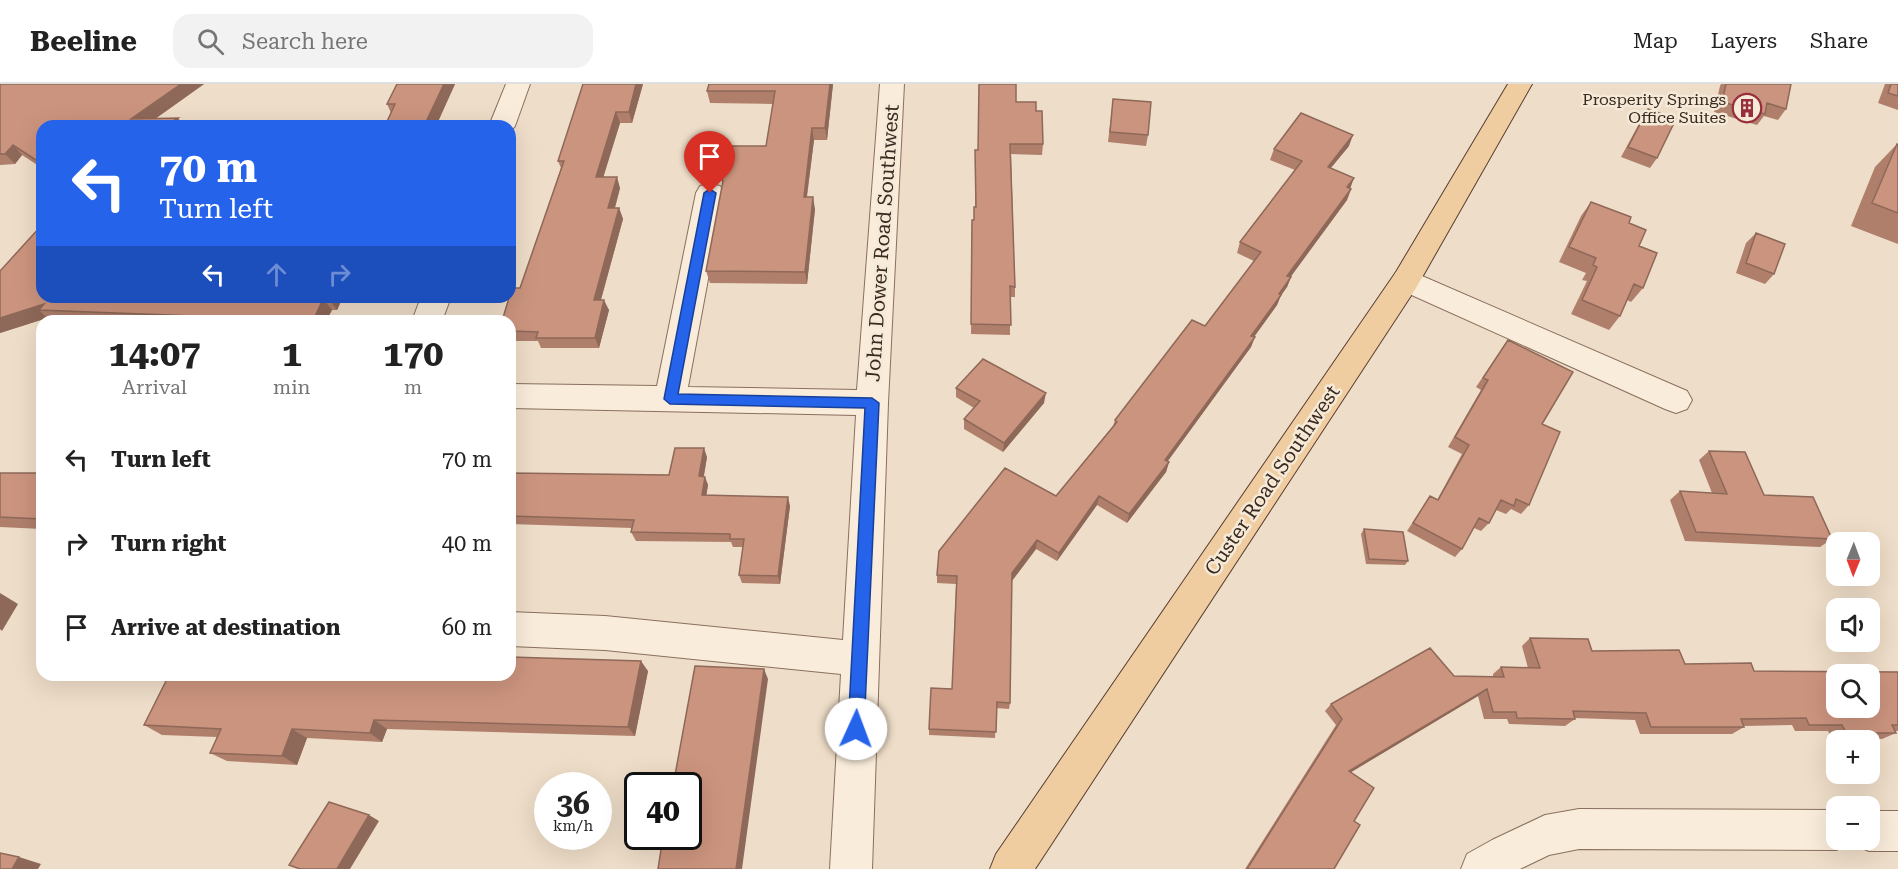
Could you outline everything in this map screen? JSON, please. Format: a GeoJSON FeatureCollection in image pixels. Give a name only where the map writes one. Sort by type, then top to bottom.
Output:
{"type":"FeatureCollection","features":[{"type":"Feature","properties":{"kind":"main road","name":"Custer Road Southwest"},"geometry":{"type":"LineString","coordinates":[[1011,869],[1406,280],[1521,84]]}},
{"type":"Feature","properties":{"kind":"street"},"geometry":{"type":"LineString","coordinates":[[504,120],[518,84]]}},
{"type":"Feature","properties":{"kind":"street","name":"John Dower Road Southwest"},"geometry":{"type":"LineString","coordinates":[[851,869],[872,403],[892,84]]}},
{"type":"Feature","properties":{"kind":"street"},"geometry":{"type":"LineString","coordinates":[[670,399],[710,193]]}},
{"type":"Feature","properties":{"kind":"street"},"geometry":{"type":"LineString","coordinates":[[1406,280],[1676,400]]}},
{"type":"Feature","properties":{"kind":"street"},"geometry":{"type":"LineString","coordinates":[[516,396],[872,403]]}},
{"type":"Feature","properties":{"kind":"street"},"geometry":{"type":"LineString","coordinates":[[516,629],[605,633],[859,659]]}},
{"type":"Feature","properties":{"kind":"street"},"geometry":{"type":"LineString","coordinates":[[1494,861],[1545,835],[1579,829],[1826,830]]}},
{"type":"Feature","properties":{"kind":"street"},"geometry":{"type":"LineString","coordinates":[[1880,831],[1898,831]]}},
{"type":"Feature","properties":{"kind":"building"},"geometry":{"type":"Polygon","coordinates":[[[0,84],[181,84],[131,119],[178,118],[175,120],[36,120],[36,160],[13,145],[5,154],[0,154],[0,84]]]}},
{"type":"Feature","properties":{"kind":"building"},"geometry":{"type":"Polygon","coordinates":[[[397,84],[444,84],[427,120],[388,120],[395,104],[387,104],[397,84]]]}},
{"type":"Feature","properties":{"kind":"building"},"geometry":{"type":"Polygon","coordinates":[[[583,84],[636,84],[629,112],[616,112],[596,177],[617,177],[608,208],[619,208],[594,300],[604,300],[595,338],[536,338],[538,332],[516,331],[516,315],[504,315],[507,303],[516,303],[516,288],[520,288],[564,161],[558,161],[583,84]]]}},
{"type":"Feature","properties":{"kind":"building"},"geometry":{"type":"Polygon","coordinates":[[[709,84],[830,84],[825,128],[812,128],[804,197],[813,197],[805,272],[706,271],[723,181],[720,175],[726,146],[766,146],[775,91],[707,91],[709,84]]]}},
{"type":"Feature","properties":{"kind":"building"},"geometry":{"type":"Polygon","coordinates":[[[979,84],[1016,84],[1016,102],[1036,102],[1036,111],[1042,111],[1043,144],[1010,144],[1015,287],[1010,286],[1011,325],[971,324],[972,220],[974,220],[974,207],[976,207],[975,150],[978,150],[979,84]]]}},
{"type":"Feature","properties":{"kind":"building"},"geometry":{"type":"Polygon","coordinates":[[[1726,84],[1791,84],[1786,109],[1767,103],[1765,114],[1722,102],[1726,84]]]}},
{"type":"Feature","properties":{"kind":"building"},"geometry":{"type":"Polygon","coordinates":[[[1891,84],[1898,84],[1898,96],[1888,93],[1891,84]]]}},
{"type":"Feature","properties":{"kind":"building"},"geometry":{"type":"Polygon","coordinates":[[[1113,99],[1151,102],[1148,135],[1110,132],[1113,99]]]}},
{"type":"Feature","properties":{"kind":"building"},"geometry":{"type":"Polygon","coordinates":[[[1648,109],[1676,119],[1657,158],[1628,147],[1648,109]]]}},
{"type":"Feature","properties":{"kind":"building"},"geometry":{"type":"Polygon","coordinates":[[[1301,113],[1353,135],[1328,167],[1354,178],[1347,187],[1351,189],[1287,276],[1291,277],[1279,294],[1281,295],[1251,336],[1255,337],[1165,460],[1169,462],[1129,514],[1099,496],[1059,553],[1037,540],[1012,573],[1010,703],[997,702],[996,732],[929,729],[931,688],[952,689],[957,576],[937,575],[939,551],[1005,468],[1056,496],[1117,422],[1115,420],[1192,320],[1205,326],[1261,252],[1240,242],[1302,161],[1274,149],[1301,113]]]}},
{"type":"Feature","properties":{"kind":"building"},"geometry":{"type":"Polygon","coordinates":[[[1898,145],[1898,213],[1872,203],[1898,145]]]}},
{"type":"Feature","properties":{"kind":"building"},"geometry":{"type":"Polygon","coordinates":[[[1591,202],[1631,217],[1629,223],[1646,230],[1639,246],[1657,253],[1643,288],[1634,284],[1620,316],[1582,300],[1597,267],[1593,265],[1596,258],[1569,247],[1591,202]]]}},
{"type":"Feature","properties":{"kind":"building"},"geometry":{"type":"Polygon","coordinates":[[[36,231],[36,303],[321,303],[316,315],[168,315],[39,310],[44,304],[0,318],[0,271],[36,231]]]}},
{"type":"Feature","properties":{"kind":"building"},"geometry":{"type":"Polygon","coordinates":[[[1756,233],[1785,244],[1774,274],[1746,263],[1756,233]]]}},
{"type":"Feature","properties":{"kind":"building"},"geometry":{"type":"Polygon","coordinates":[[[1508,340],[1573,372],[1542,424],[1560,432],[1529,505],[1516,499],[1514,506],[1501,500],[1489,523],[1479,518],[1462,549],[1413,523],[1430,496],[1438,500],[1469,445],[1455,437],[1488,380],[1483,378],[1508,340]]]}},
{"type":"Feature","properties":{"kind":"building"},"geometry":{"type":"Polygon","coordinates":[[[983,359],[1046,393],[1004,443],[964,419],[980,401],[956,388],[983,359]]]}},
{"type":"Feature","properties":{"kind":"building"},"geometry":{"type":"Polygon","coordinates":[[[675,448],[704,448],[699,476],[705,477],[702,495],[788,497],[778,576],[739,575],[744,539],[730,539],[730,534],[631,532],[634,520],[516,516],[516,473],[669,475],[675,448]]]}},
{"type":"Feature","properties":{"kind":"building"},"geometry":{"type":"Polygon","coordinates":[[[1709,451],[1745,452],[1764,495],[1813,497],[1829,532],[1826,532],[1826,539],[1696,532],[1680,491],[1727,494],[1709,451]]]}},
{"type":"Feature","properties":{"kind":"building"},"geometry":{"type":"Polygon","coordinates":[[[0,473],[36,473],[36,519],[0,517],[0,473]]]}},
{"type":"Feature","properties":{"kind":"building"},"geometry":{"type":"Polygon","coordinates":[[[1364,529],[1403,532],[1408,561],[1369,559],[1364,529]]]}},
{"type":"Feature","properties":{"kind":"building"},"geometry":{"type":"Polygon","coordinates":[[[1530,638],[1588,639],[1592,651],[1679,650],[1685,664],[1751,663],[1754,671],[1826,672],[1826,718],[1880,718],[1880,672],[1898,672],[1898,725],[1892,725],[1896,733],[1880,733],[1880,730],[1844,730],[1842,725],[1809,725],[1806,718],[1741,719],[1744,727],[1651,727],[1646,713],[1573,711],[1575,719],[1517,718],[1516,712],[1493,712],[1487,689],[1349,771],[1374,788],[1354,821],[1360,825],[1334,869],[1247,869],[1342,719],[1331,704],[1430,648],[1454,676],[1504,677],[1501,667],[1540,668],[1530,638]]]}},
{"type":"Feature","properties":{"kind":"building"},"geometry":{"type":"Polygon","coordinates":[[[516,657],[641,661],[628,727],[374,720],[370,733],[292,729],[282,756],[210,753],[221,729],[144,725],[166,681],[516,681],[516,657]]]}},
{"type":"Feature","properties":{"kind":"building"},"geometry":{"type":"Polygon","coordinates":[[[695,666],[764,669],[736,869],[658,869],[661,850],[702,850],[702,772],[676,772],[695,666]]]}},
{"type":"Feature","properties":{"kind":"building"},"geometry":{"type":"Polygon","coordinates":[[[329,802],[369,815],[337,869],[300,869],[289,865],[329,802]]]}},
{"type":"Feature","properties":{"kind":"building"},"geometry":{"type":"Polygon","coordinates":[[[0,853],[19,857],[12,869],[0,869],[0,853]]]}},
{"type":"Feature","properties":{"kind":"place","name":"Prosperity Springs Office Suites"},"geometry":{"type":"Point","coordinates":[1747,108]}},
{"type":"Feature","properties":{"kind":"route"},"geometry":{"type":"LineString","coordinates":[[710,193],[670,399],[872,403],[856,729]]}}]}
